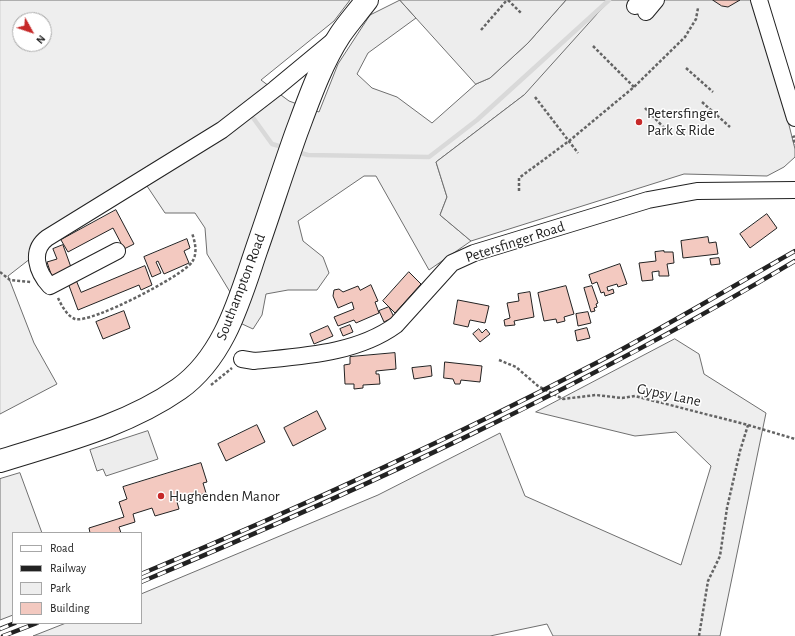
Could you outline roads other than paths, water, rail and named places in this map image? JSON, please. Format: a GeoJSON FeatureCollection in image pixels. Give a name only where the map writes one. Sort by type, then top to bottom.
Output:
{"type":"FeatureCollection","features":[{"type":"Feature","properties":{"kind":"highway","name":"Southampton Road"},"geometry":{"type":"LineString","coordinates":[[0,461],[124,418],[151,406],[179,388],[200,370],[216,350],[234,315],[297,130],[322,70],[340,35],[367,0]]}},
{"type":"Feature","properties":{"kind":"street"},"geometry":{"type":"LineString","coordinates":[[759,0],[795,118]]}},
{"type":"Feature","properties":{"kind":"street"},"geometry":{"type":"LineString","coordinates":[[117,251],[46,282],[36,253],[41,243],[222,130],[275,89],[340,35]]}},
{"type":"Feature","properties":{"kind":"street","name":"Petersfinger Road"},"geometry":{"type":"LineString","coordinates":[[242,360],[254,361],[332,352],[362,343],[387,332],[401,320],[452,264],[474,253],[648,200],[697,191],[795,190]]}},
{"type":"Feature","properties":{"kind":"waterway"},"geometry":{"type":"LineString","coordinates":[[297,152],[308,155],[429,157],[477,120],[609,0]]}},
{"type":"Feature","properties":{"kind":"waterway"},"geometry":{"type":"LineString","coordinates":[[254,119],[272,144],[286,148]]}},
{"type":"Feature","properties":{"kind":"railway"},"geometry":{"type":"LineString","coordinates":[[142,574],[315,499],[430,446],[544,390],[674,321],[795,251]]}},
{"type":"Feature","properties":{"kind":"railway"},"geometry":{"type":"LineString","coordinates":[[142,582],[308,510],[474,433],[636,351],[795,261]]}},
{"type":"Feature","properties":{"kind":"railway"},"geometry":{"type":"LineString","coordinates":[[0,629],[12,624]]}},
{"type":"Feature","properties":{"kind":"railway"},"geometry":{"type":"LineString","coordinates":[[3,636],[34,624]]}},
{"type":"Feature","properties":{"kind":"place","name":"Petersfinger Park & Ride"},"geometry":{"type":"Point","coordinates":[639,122]}},
{"type":"Feature","properties":{"kind":"place","name":"Hughenden Manor"},"geometry":{"type":"Point","coordinates":[161,496]}}]}
